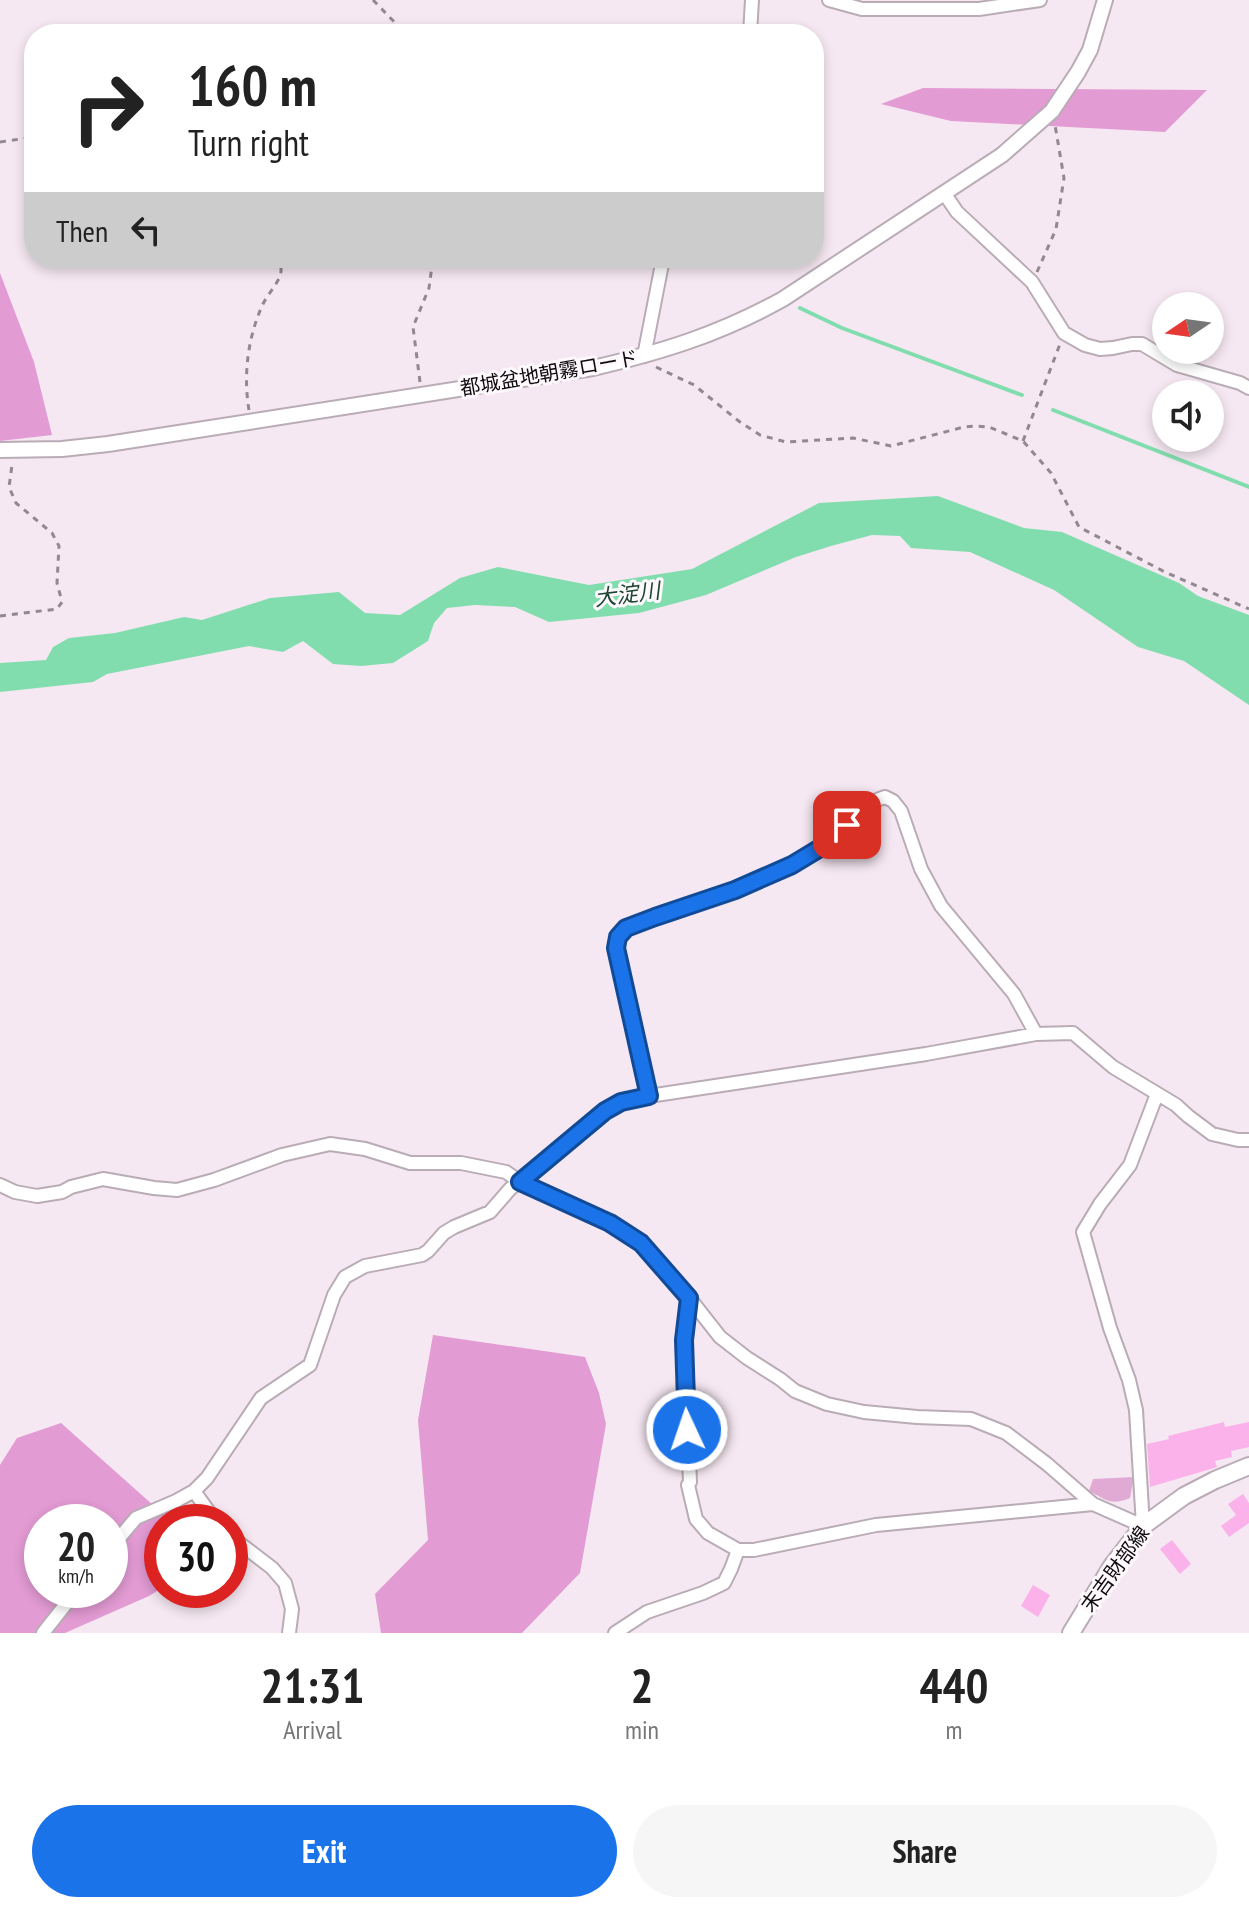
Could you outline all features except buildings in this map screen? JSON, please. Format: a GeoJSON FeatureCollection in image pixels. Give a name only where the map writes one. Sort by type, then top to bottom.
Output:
{"type":"FeatureCollection","features":[{"type":"Feature","properties":{"kind":"main road","name":"末吉財部線"},"geometry":{"type":"LineString","coordinates":[[1071,1633],[1112,1566],[1143,1526],[1184,1496],[1249,1466]]}},
{"type":"Feature","properties":{"kind":"street"},"geometry":{"type":"LineString","coordinates":[[751,24],[752,0]]}},
{"type":"Feature","properties":{"kind":"street"},"geometry":{"type":"LineString","coordinates":[[832,1],[862,9],[979,9],[1040,0]]}},
{"type":"Feature","properties":{"kind":"street","name":"都城盆地朝霧ロード"},"geometry":{"type":"LineString","coordinates":[[6,450],[108,444],[251,422],[593,368],[685,344],[753,316],[783,299],[1002,155],[1052,111],[1078,72],[1090,50],[1105,0]]}},
{"type":"Feature","properties":{"kind":"street"},"geometry":{"type":"LineString","coordinates":[[944,193],[957,212],[1032,282],[1064,333],[1085,345],[1100,349],[1142,344],[1177,365],[1249,388]]}},
{"type":"Feature","properties":{"kind":"street"},"geometry":{"type":"LineString","coordinates":[[644,356],[661,268]]}},
{"type":"Feature","properties":{"kind":"street"},"geometry":{"type":"LineString","coordinates":[[649,1096],[616,948],[618,937],[626,928],[735,890],[792,865],[825,845],[874,800],[885,797],[901,811],[921,869],[941,906],[1014,994],[1036,1034]]}},
{"type":"Feature","properties":{"kind":"street"},"geometry":{"type":"LineString","coordinates":[[128,1528],[136,1518],[194,1491],[207,1478],[261,1398],[310,1365],[334,1295],[345,1277],[365,1266],[422,1255],[444,1233],[490,1212],[510,1189],[605,1111],[621,1102],[1036,1034],[1073,1033],[1113,1067],[1176,1105],[1212,1134],[1249,1140]]}},
{"type":"Feature","properties":{"kind":"street"},"geometry":{"type":"LineString","coordinates":[[0,1185],[15,1192],[37,1196],[103,1179],[177,1190],[282,1155],[330,1144],[365,1149],[410,1163],[461,1163],[506,1172],[520,1182],[610,1223],[641,1243],[720,1337],[795,1391],[827,1404],[864,1412],[971,1419],[1006,1433],[1093,1504],[1143,1526],[1136,1410],[1083,1232],[1130,1165],[1157,1094]]}},
{"type":"Feature","properties":{"kind":"street"},"geometry":{"type":"LineString","coordinates":[[689,1298],[684,1340],[688,1485],[696,1519],[708,1533],[738,1550],[754,1550],[876,1525],[1093,1504]]}},
{"type":"Feature","properties":{"kind":"street"},"geometry":{"type":"LineString","coordinates":[[194,1491],[203,1504]]}},
{"type":"Feature","properties":{"kind":"street"},"geometry":{"type":"LineString","coordinates":[[248,1550],[272,1568],[285,1583],[292,1609],[289,1633]]}},
{"type":"Feature","properties":{"kind":"street"},"geometry":{"type":"LineString","coordinates":[[615,1633],[647,1612],[724,1583],[738,1550]]}},
{"type":"Feature","properties":{"kind":"street"},"geometry":{"type":"LineString","coordinates":[[43,1633],[63,1608]]}},
{"type":"Feature","properties":{"kind":"path"},"geometry":{"type":"LineString","coordinates":[[373,0],[396,24]]}},
{"type":"Feature","properties":{"kind":"path"},"geometry":{"type":"LineString","coordinates":[[1032,282],[1056,229],[1064,178],[1052,111]]}},
{"type":"Feature","properties":{"kind":"path"},"geometry":{"type":"LineString","coordinates":[[0,142],[24,138]]}},
{"type":"Feature","properties":{"kind":"path"},"geometry":{"type":"LineString","coordinates":[[251,422],[246,391],[247,366],[263,303],[281,274],[281,268]]}},
{"type":"Feature","properties":{"kind":"path"},"geometry":{"type":"LineString","coordinates":[[422,395],[413,327],[429,288],[432,268]]}},
{"type":"Feature","properties":{"kind":"path"},"geometry":{"type":"LineString","coordinates":[[1023,441],[1064,333]]}},
{"type":"Feature","properties":{"kind":"path"},"geometry":{"type":"LineString","coordinates":[[644,356],[651,364],[694,385],[760,435],[786,442],[853,438],[891,446],[977,426],[989,427],[1023,441],[1051,473],[1079,527],[1165,572],[1249,609]]}},
{"type":"Feature","properties":{"kind":"path"},"geometry":{"type":"LineString","coordinates":[[0,616],[57,609],[62,602],[57,583],[59,546],[52,533],[16,503],[9,487],[6,450]]}},
{"type":"Feature","properties":{"kind":"shaded area"},"geometry":{"type":"Polygon","coordinates":[[[923,88],[1207,90],[1165,132],[951,121],[881,104],[923,88]]]}},
{"type":"Feature","properties":{"kind":"shaded area"},"geometry":{"type":"Polygon","coordinates":[[[0,273],[34,362],[52,435],[0,441],[0,273]]]}},
{"type":"Feature","properties":{"kind":"shaded area"},"geometry":{"type":"Polygon","coordinates":[[[433,1335],[585,1357],[599,1393],[606,1424],[580,1573],[522,1633],[381,1633],[375,1594],[428,1540],[418,1420],[433,1335]]]}},
{"type":"Feature","properties":{"kind":"shaded area"},"geometry":{"type":"Polygon","coordinates":[[[61,1423],[152,1504],[144,1504],[144,1598],[128,1605],[128,1504],[24,1504],[24,1608],[122,1608],[65,1633],[0,1633],[0,1465],[17,1438],[61,1423]]]}},
{"type":"Feature","properties":{"kind":"shaded area"},"geometry":{"type":"Polygon","coordinates":[[[1134,1477],[1130,1498],[1118,1502],[1089,1491],[1093,1479],[1134,1477]]]}},
{"type":"Feature","properties":{"kind":"water","name":"大淀川"},"geometry":{"type":"Polygon","coordinates":[[[938,496],[1024,528],[1062,532],[1179,583],[1198,596],[1249,615],[1249,705],[1184,661],[1138,647],[1054,590],[970,552],[911,548],[900,536],[872,535],[796,557],[706,595],[639,613],[549,622],[515,607],[475,605],[447,608],[434,623],[428,641],[393,663],[361,666],[333,664],[303,641],[283,652],[249,646],[107,674],[93,682],[0,692],[0,663],[46,660],[53,647],[69,638],[115,633],[184,617],[202,620],[270,598],[339,592],[365,613],[400,615],[460,578],[498,567],[589,585],[692,569],[819,503],[938,496]]]}},
{"type":"Feature","properties":{"kind":"waterway"},"geometry":{"type":"LineString","coordinates":[[800,308],[842,328],[1022,395]]}},
{"type":"Feature","properties":{"kind":"waterway"},"geometry":{"type":"LineString","coordinates":[[1053,410],[1249,487]]}},
{"type":"Feature","properties":{"kind":"route"},"geometry":{"type":"LineString","coordinates":[[687,1430],[684,1340],[689,1298],[641,1243],[610,1223],[520,1182],[605,1111],[621,1102],[649,1096],[616,948],[618,937],[626,928],[735,890],[792,865],[825,845],[847,825]]}}]}
